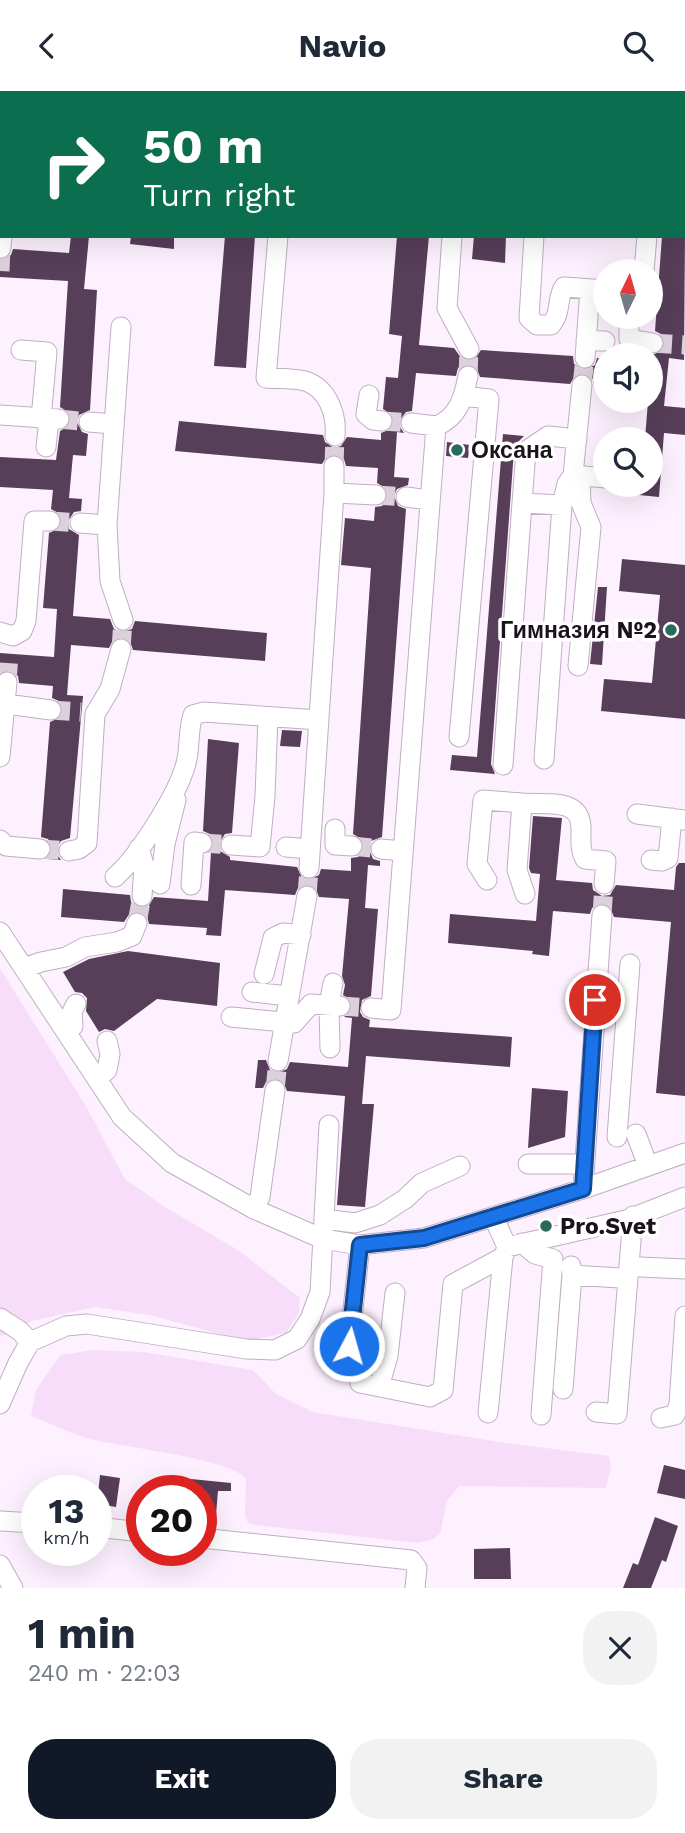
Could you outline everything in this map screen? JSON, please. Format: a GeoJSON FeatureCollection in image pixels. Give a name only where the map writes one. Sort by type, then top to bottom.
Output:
{"type":"FeatureCollection","features":[{"type":"Feature","properties":{"kind":"street"},"geometry":{"type":"LineString","coordinates":[[278,238],[266,378],[306,381],[320,390],[337,421],[335,436]]}},
{"type":"Feature","properties":{"kind":"street"},"geometry":{"type":"LineString","coordinates":[[452,238],[447,309],[469,349]]}},
{"type":"Feature","properties":{"kind":"street"},"geometry":{"type":"LineString","coordinates":[[534,238],[529,318],[537,324],[551,325],[558,317],[561,292],[565,287],[593,289]]}},
{"type":"Feature","properties":{"kind":"street"},"geometry":{"type":"LineString","coordinates":[[644,259],[647,238]]}},
{"type":"Feature","properties":{"kind":"street"},"geometry":{"type":"LineString","coordinates":[[121,327],[107,525],[110,581],[123,620]]}},
{"type":"Feature","properties":{"kind":"street"},"geometry":{"type":"LineString","coordinates":[[592,346],[594,329]]}},
{"type":"Feature","properties":{"kind":"street"},"geometry":{"type":"LineString","coordinates":[[629,329],[629,339],[653,343]]}},
{"type":"Feature","properties":{"kind":"street"},"geometry":{"type":"LineString","coordinates":[[21,350],[47,352],[50,419],[46,447]]}},
{"type":"Feature","properties":{"kind":"street"},"geometry":{"type":"LineString","coordinates":[[578,666],[591,527],[581,503],[577,475],[582,385]]}},
{"type":"Feature","properties":{"kind":"street"},"geometry":{"type":"LineString","coordinates":[[411,423],[436,426],[444,423],[461,405],[466,386],[489,399],[459,737]]}},
{"type":"Feature","properties":{"kind":"street"},"geometry":{"type":"LineString","coordinates":[[369,395],[366,414],[382,421]]}},
{"type":"Feature","properties":{"kind":"street"},"geometry":{"type":"LineString","coordinates":[[0,415],[50,419]]}},
{"type":"Feature","properties":{"kind":"street"},"geometry":{"type":"LineString","coordinates":[[89,422],[113,424]]}},
{"type":"Feature","properties":{"kind":"street"},"geometry":{"type":"LineString","coordinates":[[371,1008],[391,1010],[436,426]]}},
{"type":"Feature","properties":{"kind":"street"},"geometry":{"type":"LineString","coordinates":[[503,765],[526,451],[548,436],[577,439]]}},
{"type":"Feature","properties":{"kind":"street"},"geometry":{"type":"LineString","coordinates":[[286,847],[310,859],[334,466]]}},
{"type":"Feature","properties":{"kind":"street"},"geometry":{"type":"LineString","coordinates":[[544,759],[562,505],[567,484],[577,475],[593,477]]}},
{"type":"Feature","properties":{"kind":"street"},"geometry":{"type":"LineString","coordinates":[[334,493],[376,495]]}},
{"type":"Feature","properties":{"kind":"street"},"geometry":{"type":"LineString","coordinates":[[406,497],[429,500]]}},
{"type":"Feature","properties":{"kind":"street"},"geometry":{"type":"LineString","coordinates":[[522,503],[562,505]]}},
{"type":"Feature","properties":{"kind":"street"},"geometry":{"type":"LineString","coordinates":[[7,641],[22,631],[26,621],[34,521],[50,521]]}},
{"type":"Feature","properties":{"kind":"street"},"geometry":{"type":"LineString","coordinates":[[80,523],[107,525]]}},
{"type":"Feature","properties":{"kind":"street"},"geometry":{"type":"LineString","coordinates":[[69,851],[79,849],[87,843],[88,713],[110,689],[121,649]]}},
{"type":"Feature","properties":{"kind":"street"},"geometry":{"type":"LineString","coordinates":[[0,757],[7,682]]}},
{"type":"Feature","properties":{"kind":"street"},"geometry":{"type":"LineString","coordinates":[[6,704],[51,710]]}},
{"type":"Feature","properties":{"kind":"street"},"geometry":{"type":"LineString","coordinates":[[160,884],[165,844],[187,759],[193,715],[204,712],[319,720]]}},
{"type":"Feature","properties":{"kind":"street"},"geometry":{"type":"LineString","coordinates":[[231,845],[260,846],[268,717]]}},
{"type":"Feature","properties":{"kind":"street"},"geometry":{"type":"LineString","coordinates":[[116,877],[128,866],[179,785]]}},
{"type":"Feature","properties":{"kind":"street"},"geometry":{"type":"LineString","coordinates":[[487,880],[477,864],[483,800],[571,807],[579,812],[582,820],[580,851],[585,859],[614,862],[604,884]]}},
{"type":"Feature","properties":{"kind":"street"},"geometry":{"type":"LineString","coordinates":[[522,803],[517,870],[525,894]]}},
{"type":"Feature","properties":{"kind":"street"},"geometry":{"type":"LineString","coordinates":[[637,814],[679,819],[668,858],[651,860]]}},
{"type":"Feature","properties":{"kind":"street"},"geometry":{"type":"LineString","coordinates":[[335,829],[335,845],[352,846]]}},
{"type":"Feature","properties":{"kind":"street"},"geometry":{"type":"LineString","coordinates":[[0,840],[6,846],[40,849]]}},
{"type":"Feature","properties":{"kind":"street"},"geometry":{"type":"LineString","coordinates":[[191,885],[194,842],[202,843]]}},
{"type":"Feature","properties":{"kind":"street"},"geometry":{"type":"LineString","coordinates":[[139,848],[144,865],[142,896]]}},
{"type":"Feature","properties":{"kind":"street"},"geometry":{"type":"LineString","coordinates":[[382,849],[402,851]]}},
{"type":"Feature","properties":{"kind":"street"},"geometry":{"type":"LineString","coordinates":[[278,1061],[307,896]]}},
{"type":"Feature","properties":{"kind":"street"},"geometry":{"type":"LineString","coordinates":[[583,1189],[602,915]]}},
{"type":"Feature","properties":{"kind":"street"},"geometry":{"type":"LineString","coordinates":[[24,968],[66,957],[85,947],[132,936],[137,923]]}},
{"type":"Feature","properties":{"kind":"street"},"geometry":{"type":"LineString","coordinates":[[0,932],[122,1117],[172,1163],[254,1209],[323,1239],[360,1245],[424,1238],[583,1189],[685,1153]]}},
{"type":"Feature","properties":{"kind":"street"},"geometry":{"type":"LineString","coordinates":[[264,974],[273,938],[284,933],[300,935]]}},
{"type":"Feature","properties":{"kind":"street"},"geometry":{"type":"LineString","coordinates":[[630,964],[624,1047],[627,1136],[648,1166]]}},
{"type":"Feature","properties":{"kind":"street"},"geometry":{"type":"LineString","coordinates":[[330,1048],[333,983]]}},
{"type":"Feature","properties":{"kind":"street"},"geometry":{"type":"LineString","coordinates":[[252,992],[289,996]]}},
{"type":"Feature","properties":{"kind":"street"},"geometry":{"type":"LineString","coordinates":[[66,1031],[73,1026],[72,1012],[76,1004]]}},
{"type":"Feature","properties":{"kind":"street"},"geometry":{"type":"LineString","coordinates":[[231,1017],[294,1023],[311,1004],[334,1006]]}},
{"type":"Feature","properties":{"kind":"street"},"geometry":{"type":"LineString","coordinates":[[97,1078],[107,1070],[110,1054],[107,1041]]}},
{"type":"Feature","properties":{"kind":"street"},"geometry":{"type":"LineString","coordinates":[[592,1045],[624,1047]]}},
{"type":"Feature","properties":{"kind":"street"},"geometry":{"type":"LineString","coordinates":[[254,1209],[260,1197],[275,1090]]}},
{"type":"Feature","properties":{"kind":"street"},"geometry":{"type":"LineString","coordinates":[[0,1404],[30,1342],[66,1326],[87,1324],[246,1349],[275,1350],[297,1339],[310,1319],[320,1292],[329,1125]]}},
{"type":"Feature","properties":{"kind":"street"},"geometry":{"type":"LineString","coordinates":[[528,1164],[585,1164]]}},
{"type":"Feature","properties":{"kind":"street"},"geometry":{"type":"LineString","coordinates":[[324,1219],[355,1223],[380,1215],[405,1199],[422,1183],[460,1166]]}},
{"type":"Feature","properties":{"kind":"street"},"geometry":{"type":"LineString","coordinates":[[395,1293],[388,1356],[369,1385],[430,1397],[443,1390],[453,1284],[511,1249],[559,1235],[633,1223],[685,1197]]}},
{"type":"Feature","properties":{"kind":"street"},"geometry":{"type":"LineString","coordinates":[[488,1413],[511,1249],[494,1217]]}},
{"type":"Feature","properties":{"kind":"street"},"geometry":{"type":"LineString","coordinates":[[628,1420],[640,1267],[633,1223]]}},
{"type":"Feature","properties":{"kind":"street"},"geometry":{"type":"LineString","coordinates":[[612,1399],[620,1278],[633,1223]]}},
{"type":"Feature","properties":{"kind":"street"},"geometry":{"type":"LineString","coordinates":[[596,1412],[617,1414],[633,1223]]}},
{"type":"Feature","properties":{"kind":"street"},"geometry":{"type":"LineString","coordinates":[[550,1370],[559,1235]]}},
{"type":"Feature","properties":{"kind":"street"},"geometry":{"type":"LineString","coordinates":[[349,1346],[360,1245]]}},
{"type":"Feature","properties":{"kind":"street"},"geometry":{"type":"LineString","coordinates":[[511,1249],[553,1259],[541,1415]]}},
{"type":"Feature","properties":{"kind":"street"},"geometry":{"type":"LineString","coordinates":[[640,1267],[685,1269]]}},
{"type":"Feature","properties":{"kind":"street"},"geometry":{"type":"LineString","coordinates":[[563,1389],[572,1271],[620,1278]]}},
{"type":"Feature","properties":{"kind":"street"},"geometry":{"type":"LineString","coordinates":[[661,1418],[675,1415],[679,1404],[685,1317]]}},
{"type":"Feature","properties":{"kind":"street"},"geometry":{"type":"LineString","coordinates":[[0,1318],[20,1331],[30,1342]]}},
{"type":"Feature","properties":{"kind":"street"},"geometry":{"type":"LineString","coordinates":[[0,1521],[21,1522]]}},
{"type":"Feature","properties":{"kind":"street"},"geometry":{"type":"LineString","coordinates":[[217,1540],[411,1560],[417,1568],[415,1588]]}},
{"type":"Feature","properties":{"kind":"street"},"geometry":{"type":"LineString","coordinates":[[0,1565],[13,1588]]}},
{"type":"Feature","properties":{"kind":"shaded area"},"geometry":{"type":"Polygon","coordinates":[[[0,968],[87,1108],[125,1179],[165,1207],[238,1250],[300,1298],[299,1313],[286,1333],[246,1341],[149,1315],[95,1307],[32,1321],[0,1337],[0,968]]]}},
{"type":"Feature","properties":{"kind":"shaded area"},"geometry":{"type":"Polygon","coordinates":[[[93,1350],[144,1352],[253,1370],[276,1394],[313,1412],[506,1443],[609,1456],[611,1467],[606,1488],[459,1486],[447,1501],[440,1534],[432,1540],[417,1543],[254,1525],[247,1522],[245,1513],[246,1479],[236,1472],[197,1459],[86,1438],[31,1416],[36,1390],[60,1355],[93,1350]]]}},
{"type":"Feature","properties":{"kind":"building"},"geometry":{"type":"Polygon","coordinates":[[[71,238],[89,238],[84,289],[97,290],[90,410],[79,415],[77,422],[82,432],[88,434],[86,456],[73,455],[69,498],[82,499],[81,511],[74,512],[68,521],[69,529],[79,535],[73,616],[110,619],[114,629],[121,632],[132,629],[135,621],[267,633],[265,661],[133,650],[130,641],[124,637],[113,640],[109,648],[71,645],[67,695],[83,696],[70,838],[61,841],[58,846],[57,854],[61,860],[47,859],[52,851],[51,844],[48,839],[41,837],[50,722],[61,717],[63,706],[52,698],[53,686],[19,683],[18,676],[13,672],[0,672],[0,653],[54,657],[57,609],[43,608],[49,533],[60,528],[62,520],[60,514],[51,509],[53,490],[0,487],[0,457],[56,460],[60,431],[69,426],[71,421],[70,413],[60,407],[68,281],[0,277],[0,260],[11,255],[13,249],[69,253],[71,238]]]}},
{"type":"Feature","properties":{"kind":"building"},"geometry":{"type":"Polygon","coordinates":[[[131,238],[174,238],[174,249],[130,244],[131,238]]]}},
{"type":"Feature","properties":{"kind":"building"},"geometry":{"type":"Polygon","coordinates":[[[225,238],[255,238],[246,368],[214,366],[225,238]]]}},
{"type":"Feature","properties":{"kind":"building"},"geometry":{"type":"Polygon","coordinates":[[[397,238],[429,238],[419,345],[454,348],[462,359],[468,361],[475,359],[481,350],[573,356],[574,364],[585,370],[593,366],[593,379],[584,373],[576,374],[570,384],[480,377],[476,366],[465,364],[458,368],[456,376],[416,373],[412,411],[406,412],[399,421],[404,433],[397,432],[394,477],[409,478],[408,485],[397,489],[394,496],[398,506],[406,509],[382,837],[371,841],[369,849],[373,859],[380,861],[380,866],[368,865],[365,908],[378,909],[371,996],[362,1000],[360,1012],[370,1020],[369,1027],[512,1037],[510,1067],[366,1056],[362,1104],[374,1104],[365,1207],[337,1205],[345,1096],[287,1091],[283,1081],[276,1078],[266,1082],[263,1088],[255,1088],[258,1060],[266,1060],[270,1070],[277,1073],[287,1069],[290,1062],[348,1067],[352,1018],[344,1017],[350,1013],[352,1006],[351,1000],[343,995],[345,985],[342,976],[349,899],[319,897],[315,887],[308,884],[298,888],[295,895],[225,890],[221,936],[206,935],[207,928],[149,924],[147,916],[141,911],[130,913],[124,922],[61,917],[63,889],[130,895],[131,902],[141,908],[148,907],[154,897],[208,901],[209,852],[214,844],[210,834],[203,831],[208,739],[239,743],[232,833],[225,834],[219,843],[220,851],[230,857],[230,860],[297,867],[302,878],[309,880],[319,875],[321,869],[351,871],[351,858],[358,857],[363,852],[363,840],[353,834],[371,568],[341,565],[345,518],[374,521],[375,507],[382,506],[387,501],[387,489],[377,483],[378,468],[346,466],[344,459],[335,454],[327,456],[322,464],[175,451],[179,421],[323,435],[325,442],[334,448],[341,446],[347,437],[381,440],[381,433],[391,429],[394,423],[393,416],[383,409],[386,377],[398,378],[402,336],[389,334],[397,238]]]}},
{"type":"Feature","properties":{"kind":"building"},"geometry":{"type":"Polygon","coordinates":[[[474,238],[506,238],[505,263],[472,259],[474,238]]]}},
{"type":"Feature","properties":{"kind":"building"},"geometry":{"type":"Polygon","coordinates":[[[662,238],[685,238],[684,360],[669,358],[664,406],[685,408],[685,435],[664,433],[663,446],[663,427],[646,427],[647,413],[663,413],[665,344],[661,334],[655,331],[663,329],[662,238]]]}},
{"type":"Feature","properties":{"kind":"building"},"geometry":{"type":"Polygon","coordinates":[[[503,434],[524,436],[514,450],[491,764],[495,774],[450,770],[452,755],[477,757],[503,434]]]}},
{"type":"Feature","properties":{"kind":"building","name":"Оксана"},"geometry":{"type":"Polygon","coordinates":[[[447,442],[470,445],[468,458],[446,456],[447,442]]]}},
{"type":"Feature","properties":{"kind":"building"},"geometry":{"type":"Polygon","coordinates":[[[622,559],[685,565],[685,719],[601,711],[604,679],[652,683],[660,595],[619,591],[622,559]]]}},
{"type":"Feature","properties":{"kind":"building"},"geometry":{"type":"Polygon","coordinates":[[[598,587],[607,587],[602,665],[590,664],[598,587]]]}},
{"type":"Feature","properties":{"kind":"building"},"geometry":{"type":"Polygon","coordinates":[[[282,730],[302,731],[300,747],[280,746],[282,730]]]}},
{"type":"Feature","properties":{"kind":"building"},"geometry":{"type":"Polygon","coordinates":[[[533,816],[562,818],[556,880],[592,883],[593,890],[602,896],[610,895],[616,885],[674,890],[676,867],[679,863],[685,863],[685,1096],[656,1093],[671,922],[614,917],[609,905],[602,903],[592,908],[590,914],[553,911],[549,956],[532,954],[533,951],[448,943],[450,914],[536,921],[540,874],[531,873],[529,868],[533,816]]]}},
{"type":"Feature","properties":{"kind":"building"},"geometry":{"type":"Polygon","coordinates":[[[128,951],[220,963],[217,1006],[157,999],[114,1031],[105,1029],[99,1032],[86,1011],[87,998],[82,993],[75,992],[63,972],[89,959],[128,951]]]}},
{"type":"Feature","properties":{"kind":"building"},"geometry":{"type":"Polygon","coordinates":[[[532,1088],[568,1091],[565,1137],[528,1148],[532,1088]]]}},
{"type":"Feature","properties":{"kind":"building"},"geometry":{"type":"Polygon","coordinates":[[[664,1465],[685,1470],[685,1499],[657,1493],[664,1465]]]}},
{"type":"Feature","properties":{"kind":"building"},"geometry":{"type":"Polygon","coordinates":[[[112,1477],[120,1478],[116,1507],[112,1506],[112,1477]]]}},
{"type":"Feature","properties":{"kind":"building"},"geometry":{"type":"Polygon","coordinates":[[[217,1482],[231,1483],[231,1491],[218,1491],[217,1503],[217,1482]]]}},
{"type":"Feature","properties":{"kind":"building"},"geometry":{"type":"Polygon","coordinates":[[[655,1517],[678,1526],[666,1562],[662,1560],[651,1588],[623,1588],[633,1563],[638,1565],[655,1517]]]}},
{"type":"Feature","properties":{"kind":"building"},"geometry":{"type":"Polygon","coordinates":[[[510,1548],[511,1579],[474,1579],[474,1549],[510,1548]]]}},
{"type":"Feature","properties":{"kind":"tunnel"},"geometry":{"type":"LineString","coordinates":[[0,271],[1,248]]}},
{"type":"Feature","properties":{"kind":"tunnel"},"geometry":{"type":"LineString","coordinates":[[663,344],[685,345]]}},
{"type":"Feature","properties":{"kind":"tunnel"},"geometry":{"type":"LineString","coordinates":[[468,376],[469,349]]}},
{"type":"Feature","properties":{"kind":"tunnel"},"geometry":{"type":"LineString","coordinates":[[582,385],[585,358]]}},
{"type":"Feature","properties":{"kind":"tunnel"},"geometry":{"type":"LineString","coordinates":[[59,419],[89,422]]}},
{"type":"Feature","properties":{"kind":"tunnel"},"geometry":{"type":"LineString","coordinates":[[382,421],[411,423]]}},
{"type":"Feature","properties":{"kind":"tunnel"},"geometry":{"type":"LineString","coordinates":[[334,466],[335,436]]}},
{"type":"Feature","properties":{"kind":"tunnel"},"geometry":{"type":"LineString","coordinates":[[376,495],[406,497]]}},
{"type":"Feature","properties":{"kind":"tunnel"},"geometry":{"type":"LineString","coordinates":[[50,521],[80,523]]}},
{"type":"Feature","properties":{"kind":"tunnel"},"geometry":{"type":"LineString","coordinates":[[121,649],[123,620]]}},
{"type":"Feature","properties":{"kind":"tunnel"},"geometry":{"type":"LineString","coordinates":[[7,682],[9,654]]}},
{"type":"Feature","properties":{"kind":"tunnel"},"geometry":{"type":"LineString","coordinates":[[51,710],[81,712]]}},
{"type":"Feature","properties":{"kind":"tunnel"},"geometry":{"type":"LineString","coordinates":[[202,843],[231,845]]}},
{"type":"Feature","properties":{"kind":"tunnel"},"geometry":{"type":"LineString","coordinates":[[352,846],[381,849]]}},
{"type":"Feature","properties":{"kind":"tunnel"},"geometry":{"type":"LineString","coordinates":[[40,849],[69,851]]}},
{"type":"Feature","properties":{"kind":"tunnel"},"geometry":{"type":"LineString","coordinates":[[307,896],[309,868]]}},
{"type":"Feature","properties":{"kind":"tunnel"},"geometry":{"type":"LineString","coordinates":[[602,915],[604,884]]}},
{"type":"Feature","properties":{"kind":"tunnel"},"geometry":{"type":"LineString","coordinates":[[137,923],[142,896]]}},
{"type":"Feature","properties":{"kind":"tunnel"},"geometry":{"type":"LineString","coordinates":[[340,1006],[371,1008]]}},
{"type":"Feature","properties":{"kind":"tunnel"},"geometry":{"type":"LineString","coordinates":[[275,1090],[278,1061]]}},
{"type":"Feature","properties":{"kind":"place","name":"Оксана"},"geometry":{"type":"Point","coordinates":[457,450]}},
{"type":"Feature","properties":{"kind":"place","name":"Гимназия №2"},"geometry":{"type":"Point","coordinates":[671,630]}},
{"type":"Feature","properties":{"kind":"place","name":"Pro.Svet"},"geometry":{"type":"Point","coordinates":[546,1226]}},
{"type":"Feature","properties":{"kind":"route"},"geometry":{"type":"LineString","coordinates":[[349,1346],[360,1245],[424,1238],[583,1189],[595,1000]]}}]}
